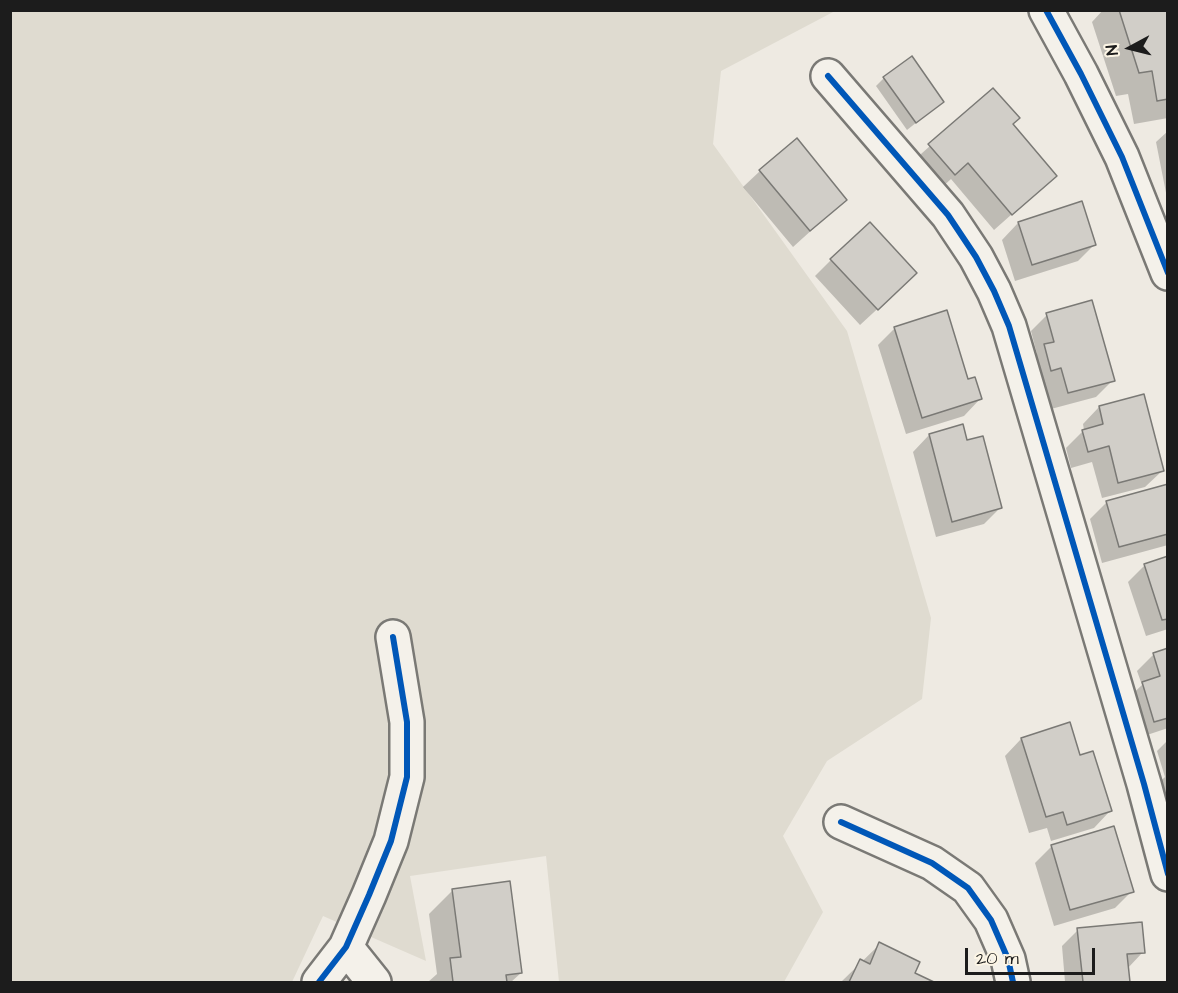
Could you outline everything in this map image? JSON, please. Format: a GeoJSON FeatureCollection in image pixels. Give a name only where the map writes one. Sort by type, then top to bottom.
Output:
{"type":"FeatureCollection","features":[{"type":"Feature","properties":{"kind":"street"},"geometry":{"type":"LineString","coordinates":[[1046,10],[1122,157],[1167,273]]}},
{"type":"Feature","properties":{"kind":"street"},"geometry":{"type":"LineString","coordinates":[[828,76],[948,215],[976,257],[1009,326],[1144,784],[1167,874]]}},
{"type":"Feature","properties":{"kind":"street"},"geometry":{"type":"LineString","coordinates":[[320,982],[346,947],[391,841],[407,777],[407,722],[393,637]]}},
{"type":"Feature","properties":{"kind":"street"},"geometry":{"type":"LineString","coordinates":[[841,822],[932,863],[968,888],[991,920],[1008,959],[1013,982]]}},
{"type":"Feature","properties":{"kind":"street"},"geometry":{"type":"LineString","coordinates":[[346,947],[374,982]]}},
{"type":"Feature","properties":{"kind":"shaded area"},"geometry":{"type":"Polygon","coordinates":[[[10,11],[835,11],[721,71],[713,144],[847,331],[931,618],[922,699],[827,761],[783,836],[823,912],[784,982],[559,982],[546,856],[410,876],[426,961],[323,916],[292,982],[11,982],[10,11]]]}},
{"type":"Feature","properties":{"kind":"building"},"geometry":{"type":"Polygon","coordinates":[[[1119,10],[1168,10],[1168,99],[1157,101],[1152,71],[1139,73],[1119,10]]]}},
{"type":"Feature","properties":{"kind":"building"},"geometry":{"type":"Polygon","coordinates":[[[912,56],[944,102],[916,123],[883,77],[912,56]]]}},
{"type":"Feature","properties":{"kind":"building"},"geometry":{"type":"Polygon","coordinates":[[[993,88],[1020,118],[1013,124],[1057,176],[1012,215],[968,163],[955,175],[928,144],[993,88]]]}},
{"type":"Feature","properties":{"kind":"building"},"geometry":{"type":"Polygon","coordinates":[[[797,138],[847,200],[810,231],[759,170],[797,138]]]}},
{"type":"Feature","properties":{"kind":"building"},"geometry":{"type":"Polygon","coordinates":[[[1082,201],[1096,245],[1032,265],[1018,222],[1082,201]]]}},
{"type":"Feature","properties":{"kind":"building"},"geometry":{"type":"Polygon","coordinates":[[[870,222],[917,273],[878,310],[830,259],[870,222]]]}},
{"type":"Feature","properties":{"kind":"building"},"geometry":{"type":"Polygon","coordinates":[[[1092,300],[1115,381],[1068,393],[1061,368],[1051,371],[1044,344],[1054,342],[1046,313],[1092,300]]]}},
{"type":"Feature","properties":{"kind":"building"},"geometry":{"type":"Polygon","coordinates":[[[947,310],[968,379],[975,377],[982,399],[922,418],[894,327],[947,310]]]}},
{"type":"Feature","properties":{"kind":"building"},"geometry":{"type":"Polygon","coordinates":[[[1144,394],[1164,471],[1118,483],[1109,446],[1088,452],[1082,430],[1103,424],[1099,406],[1144,394]]]}},
{"type":"Feature","properties":{"kind":"building"},"geometry":{"type":"Polygon","coordinates":[[[963,424],[967,440],[983,436],[1002,508],[952,522],[929,434],[963,424]]]}},
{"type":"Feature","properties":{"kind":"building"},"geometry":{"type":"Polygon","coordinates":[[[1168,484],[1168,534],[1119,547],[1106,501],[1168,484]]]}},
{"type":"Feature","properties":{"kind":"building"},"geometry":{"type":"Polygon","coordinates":[[[1168,556],[1168,619],[1162,620],[1144,564],[1168,556]]]}},
{"type":"Feature","properties":{"kind":"building"},"geometry":{"type":"Polygon","coordinates":[[[1168,648],[1168,718],[1154,722],[1142,682],[1160,676],[1153,653],[1168,648]]]}},
{"type":"Feature","properties":{"kind":"building"},"geometry":{"type":"Polygon","coordinates":[[[1070,722],[1080,755],[1093,751],[1112,811],[1067,825],[1063,812],[1046,817],[1021,738],[1070,722]]]}},
{"type":"Feature","properties":{"kind":"building"},"geometry":{"type":"Polygon","coordinates":[[[1114,826],[1134,892],[1070,910],[1051,845],[1114,826]]]}},
{"type":"Feature","properties":{"kind":"building"},"geometry":{"type":"Polygon","coordinates":[[[510,881],[522,973],[506,975],[507,982],[453,982],[450,958],[461,957],[452,889],[510,881]]]}},
{"type":"Feature","properties":{"kind":"building"},"geometry":{"type":"Polygon","coordinates":[[[1142,922],[1145,953],[1127,954],[1130,982],[1083,982],[1077,928],[1142,922]]]}},
{"type":"Feature","properties":{"kind":"building"},"geometry":{"type":"Polygon","coordinates":[[[879,942],[920,962],[915,973],[934,982],[849,982],[860,959],[870,964],[879,942]]]}},
{"type":"Feature","properties":{"kind":"cycle path"},"geometry":{"type":"LineString","coordinates":[[1046,10],[1122,157],[1168,273]]}},
{"type":"Feature","properties":{"kind":"cycle path"},"geometry":{"type":"LineString","coordinates":[[828,76],[948,215],[976,257],[1009,326],[1144,784],[1168,874]]}},
{"type":"Feature","properties":{"kind":"cycle path"},"geometry":{"type":"LineString","coordinates":[[319,982],[346,947],[369,895],[391,841],[407,777],[407,722],[393,637]]}},
{"type":"Feature","properties":{"kind":"cycle path"},"geometry":{"type":"LineString","coordinates":[[841,822],[932,863],[968,888],[991,920],[1008,959],[1013,982]]}}]}
